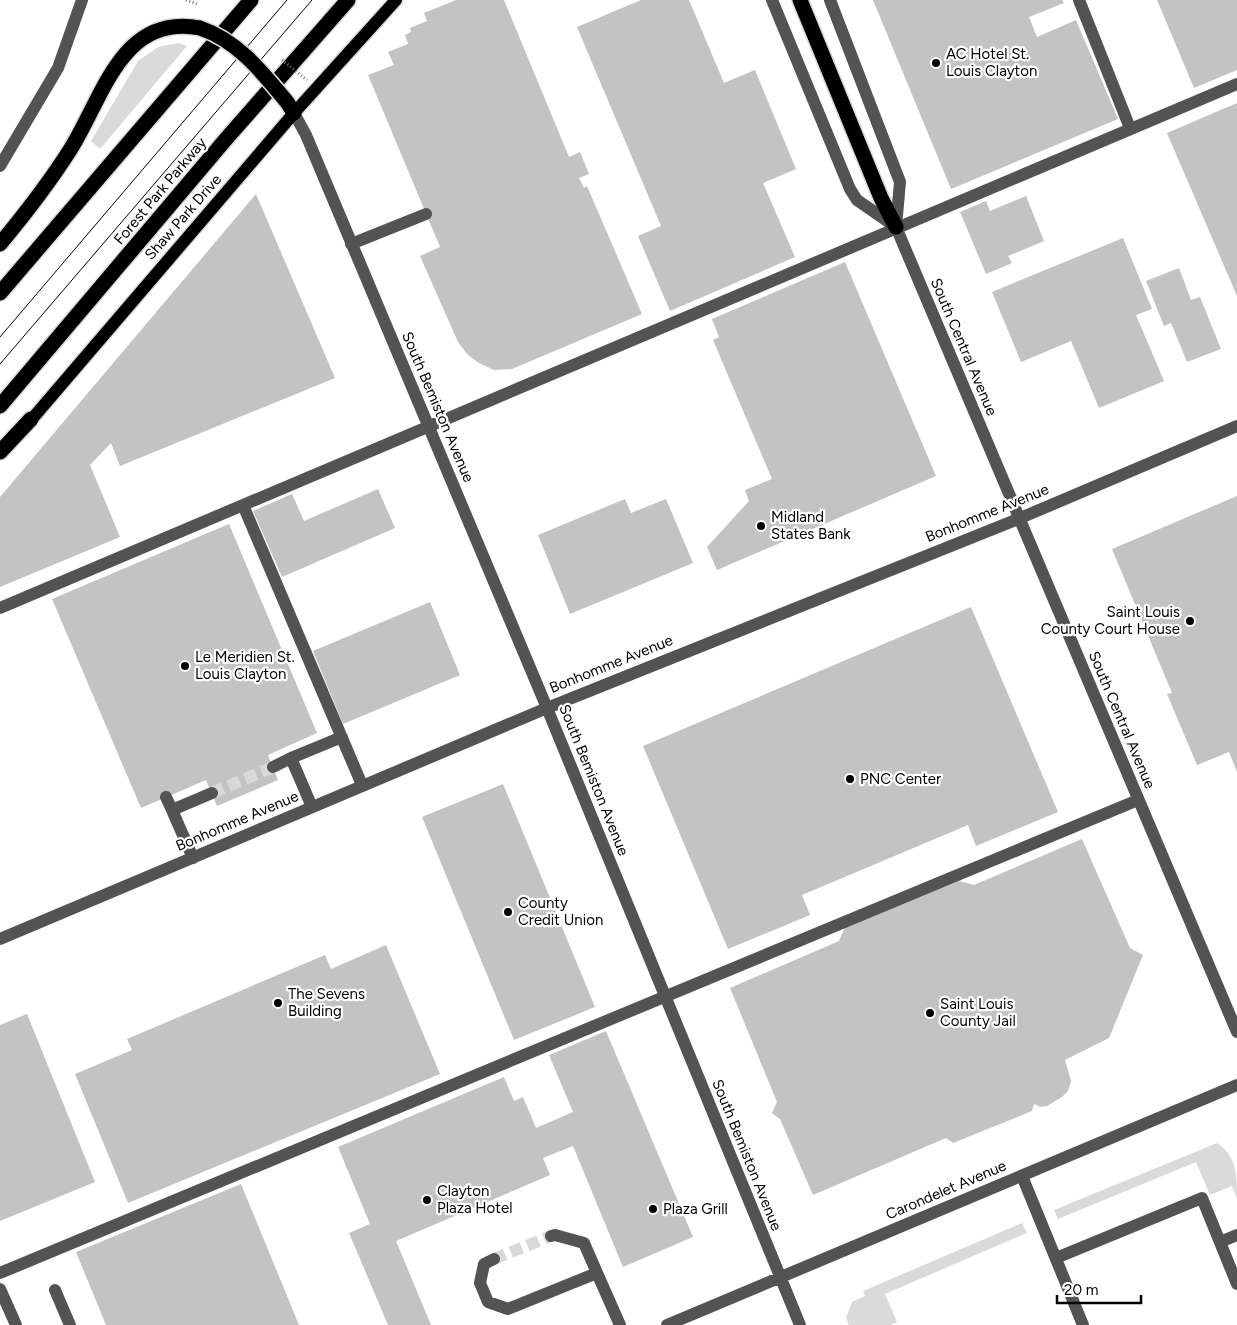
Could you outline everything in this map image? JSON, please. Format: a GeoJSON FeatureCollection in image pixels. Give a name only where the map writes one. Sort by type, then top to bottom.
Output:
{"type":"FeatureCollection","features":[{"type":"Feature","properties":{"kind":"highway"},"geometry":{"type":"LineString","coordinates":[[0,294],[251,0]]}},
{"type":"Feature","properties":{"kind":"highway","name":"Forest Park Parkway"},"geometry":{"type":"LineString","coordinates":[[0,406],[226,139],[348,0]]}},
{"type":"Feature","properties":{"kind":"highway"},"geometry":{"type":"LineString","coordinates":[[800,0],[881,198],[896,227]]}},
{"type":"Feature","properties":{"kind":"highway"},"geometry":{"type":"LineString","coordinates":[[0,244],[72,148],[118,62],[130,47],[144,36],[164,28],[182,24],[214,32],[246,56],[290,108]]}},
{"type":"Feature","properties":{"kind":"highway"},"geometry":{"type":"LineString","coordinates":[[0,452],[31,419]]}},
{"type":"Feature","properties":{"kind":"main road","name":"Shaw Park Drive"},"geometry":{"type":"LineString","coordinates":[[0,459],[31,419],[290,108],[396,0]]}},
{"type":"Feature","properties":{"kind":"street"},"geometry":{"type":"LineString","coordinates":[[772,0],[850,189],[857,200],[896,227]]}},
{"type":"Feature","properties":{"kind":"street","name":"South Central Avenue"},"geometry":{"type":"LineString","coordinates":[[830,0],[900,182],[896,227],[1018,519],[1237,1032]]}},
{"type":"Feature","properties":{"kind":"street"},"geometry":{"type":"LineString","coordinates":[[1079,0],[1130,128]]}},
{"type":"Feature","properties":{"kind":"street"},"geometry":{"type":"LineString","coordinates":[[0,166],[58,68],[82,1]]}},
{"type":"Feature","properties":{"kind":"street"},"geometry":{"type":"LineString","coordinates":[[0,608],[1237,84]]}},
{"type":"Feature","properties":{"kind":"street","name":"South Bemiston Avenue"},"geometry":{"type":"LineString","coordinates":[[290,108],[306,135],[547,708],[800,1325]]}},
{"type":"Feature","properties":{"kind":"street"},"geometry":{"type":"LineString","coordinates":[[351,244],[426,214]]}},
{"type":"Feature","properties":{"kind":"street","name":"Bonhomme Avenue"},"geometry":{"type":"LineString","coordinates":[[0,939],[547,708],[1018,519],[1237,426]]}},
{"type":"Feature","properties":{"kind":"street"},"geometry":{"type":"LineString","coordinates":[[243,505],[362,786]]}},
{"type":"Feature","properties":{"kind":"street"},"geometry":{"type":"LineString","coordinates":[[273,767],[342,737]]}},
{"type":"Feature","properties":{"kind":"street"},"geometry":{"type":"LineString","coordinates":[[291,758],[312,807]]}},
{"type":"Feature","properties":{"kind":"street"},"geometry":{"type":"LineString","coordinates":[[172,810],[212,793]]}},
{"type":"Feature","properties":{"kind":"street"},"geometry":{"type":"LineString","coordinates":[[166,797],[192,858]]}},
{"type":"Feature","properties":{"kind":"street"},"geometry":{"type":"LineString","coordinates":[[0,1273],[664,995],[1138,800]]}},
{"type":"Feature","properties":{"kind":"street","name":"Carondelet Avenue"},"geometry":{"type":"LineString","coordinates":[[667,1325],[1237,1085]]}},
{"type":"Feature","properties":{"kind":"street"},"geometry":{"type":"LineString","coordinates":[[1022,1176],[1083,1325]]}},
{"type":"Feature","properties":{"kind":"street"},"geometry":{"type":"LineString","coordinates":[[1056,1258],[1202,1198],[1237,1284]]}},
{"type":"Feature","properties":{"kind":"street"},"geometry":{"type":"LineString","coordinates":[[551,1236],[556,1235],[584,1243],[620,1325]]}},
{"type":"Feature","properties":{"kind":"street"},"geometry":{"type":"LineString","coordinates":[[1220,1242],[1237,1235]]}},
{"type":"Feature","properties":{"kind":"street"},"geometry":{"type":"LineString","coordinates":[[494,1259],[484,1264],[480,1283],[488,1302],[508,1309],[597,1273]]}},
{"type":"Feature","properties":{"kind":"street"},"geometry":{"type":"LineString","coordinates":[[0,1289],[16,1325]]}},
{"type":"Feature","properties":{"kind":"street"},"geometry":{"type":"LineString","coordinates":[[55,1290],[70,1325]]}},
{"type":"Feature","properties":{"kind":"shaded area"},"geometry":{"type":"Polygon","coordinates":[[[178,43],[187,46],[100,149],[91,141],[138,61],[158,47],[178,43]]]}},
{"type":"Feature","properties":{"kind":"shaded area"},"geometry":{"type":"Polygon","coordinates":[[[1217,1143],[1229,1154],[1235,1167],[1237,1199],[1232,1186],[1210,1195],[1196,1162],[1058,1219],[1054,1210],[1217,1143]]]}},
{"type":"Feature","properties":{"kind":"shaded area"},"geometry":{"type":"Polygon","coordinates":[[[1022,1223],[1027,1233],[885,1294],[897,1322],[891,1325],[849,1325],[846,1318],[852,1302],[865,1296],[863,1291],[1022,1223]]]}},
{"type":"Feature","properties":{"kind":"building"},"geometry":{"type":"Polygon","coordinates":[[[456,0],[504,0],[569,157],[580,152],[589,174],[579,178],[584,188],[587,186],[642,314],[512,369],[494,370],[479,363],[468,355],[458,342],[420,256],[440,247],[368,75],[394,65],[388,52],[408,44],[405,35],[411,32],[410,28],[427,21],[424,13],[456,0]]]}},
{"type":"Feature","properties":{"kind":"building"},"geometry":{"type":"Polygon","coordinates":[[[641,0],[689,0],[724,83],[755,70],[796,169],[763,183],[795,257],[670,311],[638,236],[661,226],[577,27],[641,0]]]}},
{"type":"Feature","properties":{"kind":"building"},"geometry":{"type":"Polygon","coordinates":[[[873,0],[1062,0],[1064,3],[1029,17],[1037,37],[1076,20],[1118,119],[951,189],[873,0]]]}},
{"type":"Feature","properties":{"kind":"building"},"geometry":{"type":"Polygon","coordinates":[[[1157,0],[1237,0],[1237,70],[1194,88],[1157,0]]]}},
{"type":"Feature","properties":{"kind":"building"},"geometry":{"type":"Polygon","coordinates":[[[1237,103],[1237,296],[1167,133],[1237,103]]]}},
{"type":"Feature","properties":{"kind":"building"},"geometry":{"type":"Polygon","coordinates":[[[256,194],[335,378],[120,466],[111,443],[90,465],[120,537],[0,587],[0,497],[256,194]]]}},
{"type":"Feature","properties":{"kind":"building"},"geometry":{"type":"Polygon","coordinates":[[[1026,196],[1044,241],[1008,256],[1012,263],[986,274],[960,212],[986,201],[990,211],[1026,196]]]}},
{"type":"Feature","properties":{"kind":"building"},"geometry":{"type":"Polygon","coordinates":[[[1123,238],[1152,309],[1136,315],[1164,381],[1099,408],[1071,341],[1021,362],[992,292],[1123,238]]]}},
{"type":"Feature","properties":{"kind":"building"},"geometry":{"type":"Polygon","coordinates":[[[845,262],[936,476],[717,570],[707,547],[749,501],[745,490],[772,479],[713,340],[719,337],[712,319],[845,262]]]}},
{"type":"Feature","properties":{"kind":"building"},"geometry":{"type":"Polygon","coordinates":[[[1179,268],[1191,300],[1200,297],[1221,349],[1187,362],[1171,323],[1164,326],[1146,281],[1179,268]]]}},
{"type":"Feature","properties":{"kind":"building"},"geometry":{"type":"Polygon","coordinates":[[[378,489],[395,528],[282,577],[253,511],[292,494],[304,521],[378,489]]]}},
{"type":"Feature","properties":{"kind":"building","name":"Saint Louis County Court House"},"geometry":{"type":"Polygon","coordinates":[[[1237,496],[1237,772],[1229,752],[1197,765],[1167,694],[1172,693],[1112,549],[1237,496]]]}},
{"type":"Feature","properties":{"kind":"building"},"geometry":{"type":"Polygon","coordinates":[[[625,499],[631,513],[666,499],[693,563],[570,614],[538,535],[625,499]]]}},
{"type":"Feature","properties":{"kind":"building","name":"Le Meridien St. Louis Clayton"},"geometry":{"type":"Polygon","coordinates":[[[229,524],[317,733],[268,755],[278,780],[217,806],[206,780],[141,808],[52,599],[229,524]]]}},
{"type":"Feature","properties":{"kind":"building"},"geometry":{"type":"Polygon","coordinates":[[[430,602],[460,675],[343,724],[313,651],[430,602]]]}},
{"type":"Feature","properties":{"kind":"building","name":"PNC Center"},"geometry":{"type":"Polygon","coordinates":[[[971,607],[1058,812],[976,846],[968,825],[802,895],[810,915],[728,949],[643,746],[971,607]]]}},
{"type":"Feature","properties":{"kind":"building","name":"County Credit Union"},"geometry":{"type":"Polygon","coordinates":[[[503,784],[595,1007],[514,1040],[422,817],[503,784]]]}},
{"type":"Feature","properties":{"kind":"building","name":"Saint Louis County Jail"},"geometry":{"type":"Polygon","coordinates":[[[1082,839],[1130,948],[1143,955],[1109,1038],[1065,1060],[1071,1081],[1068,1091],[1047,1106],[1040,1107],[1034,1104],[1032,1111],[953,1143],[946,1138],[813,1195],[780,1119],[772,1113],[777,1102],[730,988],[839,941],[845,927],[959,881],[974,885],[1082,839]]]}},
{"type":"Feature","properties":{"kind":"building"},"geometry":{"type":"Polygon","coordinates":[[[386,945],[440,1074],[128,1203],[75,1074],[132,1050],[127,1039],[325,955],[331,969],[386,945]]]}},
{"type":"Feature","properties":{"kind":"building"},"geometry":{"type":"Polygon","coordinates":[[[27,1014],[95,1182],[0,1221],[0,1025],[27,1014]]]}},
{"type":"Feature","properties":{"kind":"building","name":"Clayton Plaza Hotel"},"geometry":{"type":"Polygon","coordinates":[[[606,1031],[693,1237],[623,1267],[573,1146],[543,1158],[550,1175],[396,1241],[431,1325],[388,1325],[349,1233],[370,1224],[338,1147],[504,1077],[514,1101],[523,1097],[536,1128],[573,1112],[549,1055],[606,1031]]]}},
{"type":"Feature","properties":{"kind":"building"},"geometry":{"type":"Polygon","coordinates":[[[241,1184],[299,1325],[106,1325],[76,1252],[241,1184]]]}},
{"type":"Feature","properties":{"kind":"tunnel"},"geometry":{"type":"LineString","coordinates":[[212,793],[273,767]]}},
{"type":"Feature","properties":{"kind":"tunnel"},"geometry":{"type":"LineString","coordinates":[[494,1259],[551,1236]]}},
{"type":"Feature","properties":{"kind":"tram line"},"geometry":{"type":"LineString","coordinates":[[0,337],[287,0]]}},
{"type":"Feature","properties":{"kind":"tram line"},"geometry":{"type":"LineString","coordinates":[[0,364],[312,0]]}},
{"type":"Feature","properties":{"kind":"place","name":"AC Hotel St. Louis Clayton"},"geometry":{"type":"Point","coordinates":[936,63]}},
{"type":"Feature","properties":{"kind":"place","name":"Midland States Bank"},"geometry":{"type":"Point","coordinates":[761,526]}},
{"type":"Feature","properties":{"kind":"place","name":"Saint Louis County Court House"},"geometry":{"type":"Point","coordinates":[1190,621]}},
{"type":"Feature","properties":{"kind":"place","name":"Le Meridien St. Louis Clayton"},"geometry":{"type":"Point","coordinates":[185,666]}},
{"type":"Feature","properties":{"kind":"place","name":"PNC Center"},"geometry":{"type":"Point","coordinates":[850,779]}},
{"type":"Feature","properties":{"kind":"place","name":"County Credit Union"},"geometry":{"type":"Point","coordinates":[508,912]}},
{"type":"Feature","properties":{"kind":"place","name":"The Sevens Building"},"geometry":{"type":"Point","coordinates":[278,1003]}},
{"type":"Feature","properties":{"kind":"place","name":"Saint Louis County Jail"},"geometry":{"type":"Point","coordinates":[930,1013]}},
{"type":"Feature","properties":{"kind":"place","name":"Clayton Plaza Hotel"},"geometry":{"type":"Point","coordinates":[427,1200]}},
{"type":"Feature","properties":{"kind":"place","name":"Plaza Grill"},"geometry":{"type":"Point","coordinates":[653,1209]}}]}
